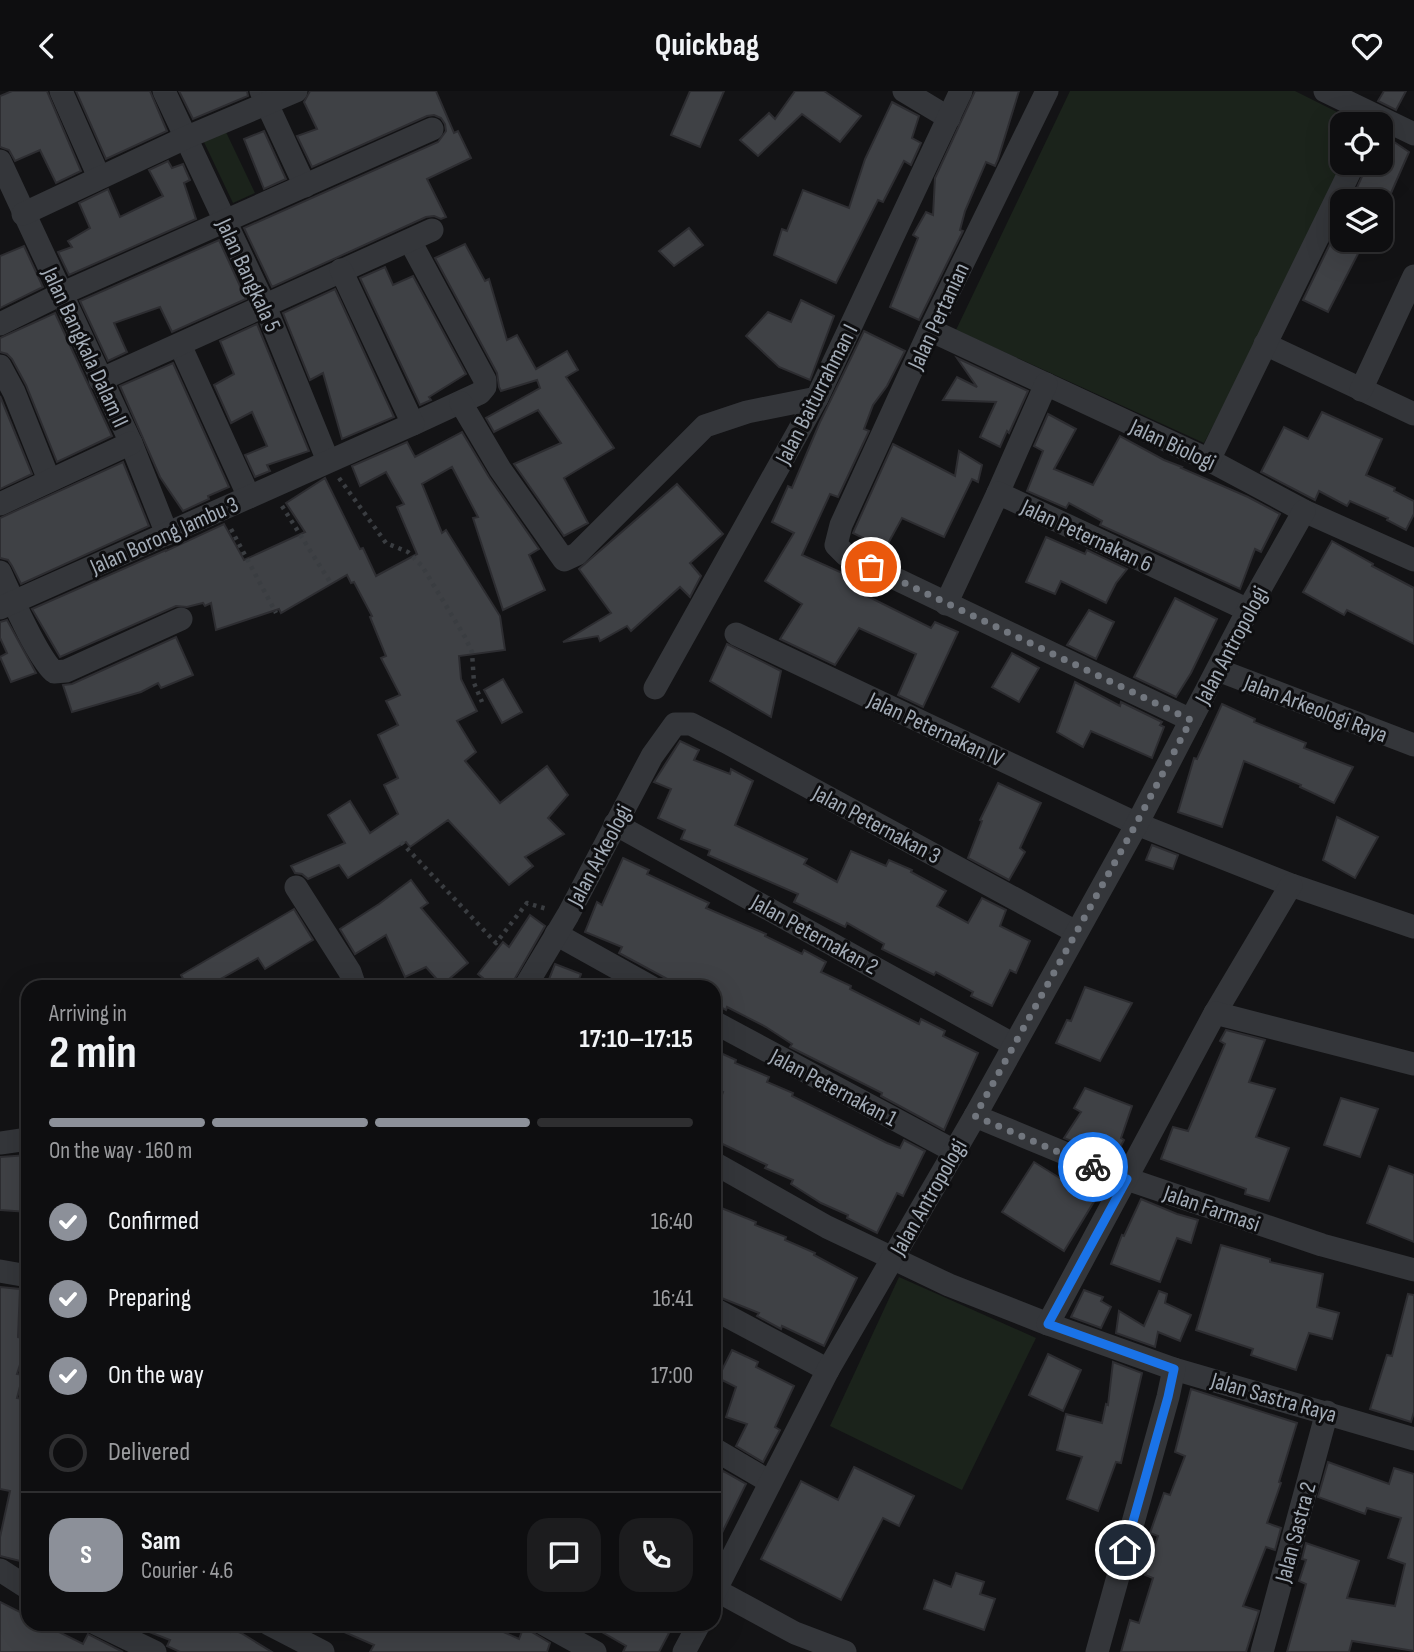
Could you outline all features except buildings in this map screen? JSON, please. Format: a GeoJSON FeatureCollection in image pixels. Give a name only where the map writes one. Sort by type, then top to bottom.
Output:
{"type":"FeatureCollection","features":[{"type":"Feature","properties":{"kind":"street"},"geometry":{"type":"LineString","coordinates":[[61,91],[99,177]]}},
{"type":"Feature","properties":{"kind":"street","name":"Jalan Bangkala 5"},"geometry":{"type":"LineString","coordinates":[[164,91],[265,306],[328,461]]}},
{"type":"Feature","properties":{"kind":"street"},"geometry":{"type":"LineString","coordinates":[[23,214],[264,98],[296,91]]}},
{"type":"Feature","properties":{"kind":"street"},"geometry":{"type":"LineString","coordinates":[[904,91],[949,118]]}},
{"type":"Feature","properties":{"kind":"street","name":"Jalan Baiturrahman I"},"geometry":{"type":"LineString","coordinates":[[654,688],[817,398],[961,91]]}},
{"type":"Feature","properties":{"kind":"street","name":"Jalan Pertanian"},"geometry":{"type":"LineString","coordinates":[[946,604],[846,555],[836,545],[841,526],[930,330],[1047,91]]}},
{"type":"Feature","properties":{"kind":"street"},"geometry":{"type":"LineString","coordinates":[[1325,91],[1360,112]]}},
{"type":"Feature","properties":{"kind":"street"},"geometry":{"type":"LineString","coordinates":[[264,98],[305,186]]}},
{"type":"Feature","properties":{"kind":"street"},"geometry":{"type":"LineString","coordinates":[[1393,127],[1414,134]]}},
{"type":"Feature","properties":{"kind":"street"},"geometry":{"type":"LineString","coordinates":[[0,324],[61,294],[432,129]]}},
{"type":"Feature","properties":{"kind":"street","name":"Jalan Bangkala Dalam II"},"geometry":{"type":"LineString","coordinates":[[0,161],[131,443],[167,534]]}},
{"type":"Feature","properties":{"kind":"street"},"geometry":{"type":"LineString","coordinates":[[1209,460],[1348,175]]}},
{"type":"Feature","properties":{"kind":"street"},"geometry":{"type":"LineString","coordinates":[[100,380],[432,230]]}},
{"type":"Feature","properties":{"kind":"street","name":"Jalan Borong Jambu 3"},"geometry":{"type":"LineString","coordinates":[[7,605],[480,393],[485,387],[485,380],[410,241]]}},
{"type":"Feature","properties":{"kind":"street"},"geometry":{"type":"LineString","coordinates":[[341,270],[412,424]]}},
{"type":"Feature","properties":{"kind":"street"},"geometry":{"type":"LineString","coordinates":[[1361,390],[1414,276]]}},
{"type":"Feature","properties":{"kind":"street","name":"Jalan Biologi"},"geometry":{"type":"LineString","coordinates":[[930,330],[1209,460],[1304,510],[1414,560]]}},
{"type":"Feature","properties":{"kind":"street"},"geometry":{"type":"LineString","coordinates":[[1265,344],[1414,414]]}},
{"type":"Feature","properties":{"kind":"street"},"geometry":{"type":"LineString","coordinates":[[180,345],[249,496]]}},
{"type":"Feature","properties":{"kind":"street"},"geometry":{"type":"LineString","coordinates":[[0,366],[14,392],[50,480]]}},
{"type":"Feature","properties":{"kind":"street"},"geometry":{"type":"LineString","coordinates":[[998,493],[1046,384]]}},
{"type":"Feature","properties":{"kind":"street"},"geometry":{"type":"LineString","coordinates":[[461,403],[500,470],[564,560],[577,554],[705,426],[747,412],[817,398]]}},
{"type":"Feature","properties":{"kind":"street"},"geometry":{"type":"LineString","coordinates":[[0,504],[131,443]]}},
{"type":"Feature","properties":{"kind":"street","name":"Jalan Peternakan 6"},"geometry":{"type":"LineString","coordinates":[[946,604],[998,493],[1248,610]]}},
{"type":"Feature","properties":{"kind":"street","name":"Jalan Antropologi"},"geometry":{"type":"LineString","coordinates":[[721,1579],[828,1370],[975,1116],[1136,824],[1248,610],[1304,510]]}},
{"type":"Feature","properties":{"kind":"street"},"geometry":{"type":"LineString","coordinates":[[0,572],[7,605],[49,667],[58,672],[66,671],[181,619]]}},
{"type":"Feature","properties":{"kind":"street"},"geometry":{"type":"LineString","coordinates":[[946,604],[1191,720]]}},
{"type":"Feature","properties":{"kind":"street","name":"Jalan Peternakan IV"},"geometry":{"type":"LineString","coordinates":[[736,634],[1136,824],[1291,885],[1414,927]]}},
{"type":"Feature","properties":{"kind":"street","name":"Jalan Arkeologi Raya"},"geometry":{"type":"LineString","coordinates":[[1218,670],[1414,745]]}},
{"type":"Feature","properties":{"kind":"street","name":"Jalan Arkeologi"},"geometry":{"type":"LineString","coordinates":[[529,980],[562,925],[652,756],[675,724]]}},
{"type":"Feature","properties":{"kind":"street","name":"Jalan Peternakan 3"},"geometry":{"type":"LineString","coordinates":[[675,724],[691,724],[726,742],[1076,932]]}},
{"type":"Feature","properties":{"kind":"street","name":"Jalan Peternakan 2"},"geometry":{"type":"LineString","coordinates":[[615,824],[1014,1045]]}},
{"type":"Feature","properties":{"kind":"street"},"geometry":{"type":"LineString","coordinates":[[1048,1324],[1215,1013],[1291,885]]}},
{"type":"Feature","properties":{"kind":"street"},"geometry":{"type":"LineString","coordinates":[[296,887],[353,980]]}},
{"type":"Feature","properties":{"kind":"street"},"geometry":{"type":"LineString","coordinates":[[562,925],[641,980]]}},
{"type":"Feature","properties":{"kind":"street"},"geometry":{"type":"LineString","coordinates":[[1215,1013],[1414,1064]]}},
{"type":"Feature","properties":{"kind":"street","name":"Jalan Peternakan 1"},"geometry":{"type":"LineString","coordinates":[[721,1026],[954,1151]]}},
{"type":"Feature","properties":{"kind":"street","name":"Jalan Farmasi"},"geometry":{"type":"LineString","coordinates":[[975,1116],[1127,1179],[1322,1245],[1414,1270]]}},
{"type":"Feature","properties":{"kind":"street"},"geometry":{"type":"LineString","coordinates":[[0,1143],[21,1140]]}},
{"type":"Feature","properties":{"kind":"street","name":"Jalan Sastra Raya"},"geometry":{"type":"LineString","coordinates":[[721,1167],[827,1227],[949,1285],[1048,1324],[1174,1369],[1414,1439]]}},
{"type":"Feature","properties":{"kind":"street"},"geometry":{"type":"LineString","coordinates":[[0,1271],[21,1275]]}},
{"type":"Feature","properties":{"kind":"street"},"geometry":{"type":"LineString","coordinates":[[721,1313],[828,1370]]}},
{"type":"Feature","properties":{"kind":"street"},"geometry":{"type":"LineString","coordinates":[[1097,1652],[1174,1369]]}},
{"type":"Feature","properties":{"kind":"street","name":"Jalan Sastra 2"},"geometry":{"type":"LineString","coordinates":[[1262,1652],[1327,1412]]}},
{"type":"Feature","properties":{"kind":"street"},"geometry":{"type":"LineString","coordinates":[[721,1453],[770,1482]]}},
{"type":"Feature","properties":{"kind":"street"},"geometry":{"type":"LineString","coordinates":[[0,1570],[21,1584]]}},
{"type":"Feature","properties":{"kind":"street"},"geometry":{"type":"LineString","coordinates":[[721,1594],[795,1633],[838,1651]]}},
{"type":"Feature","properties":{"kind":"street"},"geometry":{"type":"LineString","coordinates":[[112,1631],[155,1652]]}},
{"type":"Feature","properties":{"kind":"street"},"geometry":{"type":"LineString","coordinates":[[282,1631],[323,1652]]}},
{"type":"Feature","properties":{"kind":"street"},"geometry":{"type":"LineString","coordinates":[[557,1631],[595,1652]]}},
{"type":"Feature","properties":{"kind":"street"},"geometry":{"type":"LineString","coordinates":[[684,1652],[695,1631]]}},
{"type":"Feature","properties":{"kind":"path"},"geometry":{"type":"LineString","coordinates":[[328,461],[380,537],[393,548],[408,552],[422,566],[472,652],[474,683],[482,702]]}},
{"type":"Feature","properties":{"kind":"path"},"geometry":{"type":"LineString","coordinates":[[270,487],[332,585]]}},
{"type":"Feature","properties":{"kind":"path"},"geometry":{"type":"LineString","coordinates":[[220,509],[276,613]]}},
{"type":"Feature","properties":{"kind":"path"},"geometry":{"type":"LineString","coordinates":[[401,842],[496,943],[527,903],[562,925]]}},
{"type":"Feature","properties":{"kind":"shaded area"},"geometry":{"type":"Polygon","coordinates":[[[1070,91],[1295,91],[1337,112],[1330,112],[1330,175],[1345,175],[1337,189],[1330,189],[1330,203],[1204,443],[956,330],[1070,91]]]}},
{"type":"Feature","properties":{"kind":"shaded area"},"geometry":{"type":"Polygon","coordinates":[[[225,130],[255,193],[233,203],[203,140],[225,130]]]}},
{"type":"Feature","properties":{"kind":"shaded area"},"geometry":{"type":"Polygon","coordinates":[[[899,1277],[1036,1338],[962,1490],[830,1426],[899,1277]]]}},
{"type":"Feature","properties":{"kind":"way so far"},"geometry":{"type":"LineString","coordinates":[[871,567],[1191,720],[975,1116],[1093,1167]]}},
{"type":"Feature","properties":{"kind":"route"},"geometry":{"type":"LineString","coordinates":[[1093,1167],[1127,1179],[1048,1324],[1174,1369],[1125,1550]]}}]}
